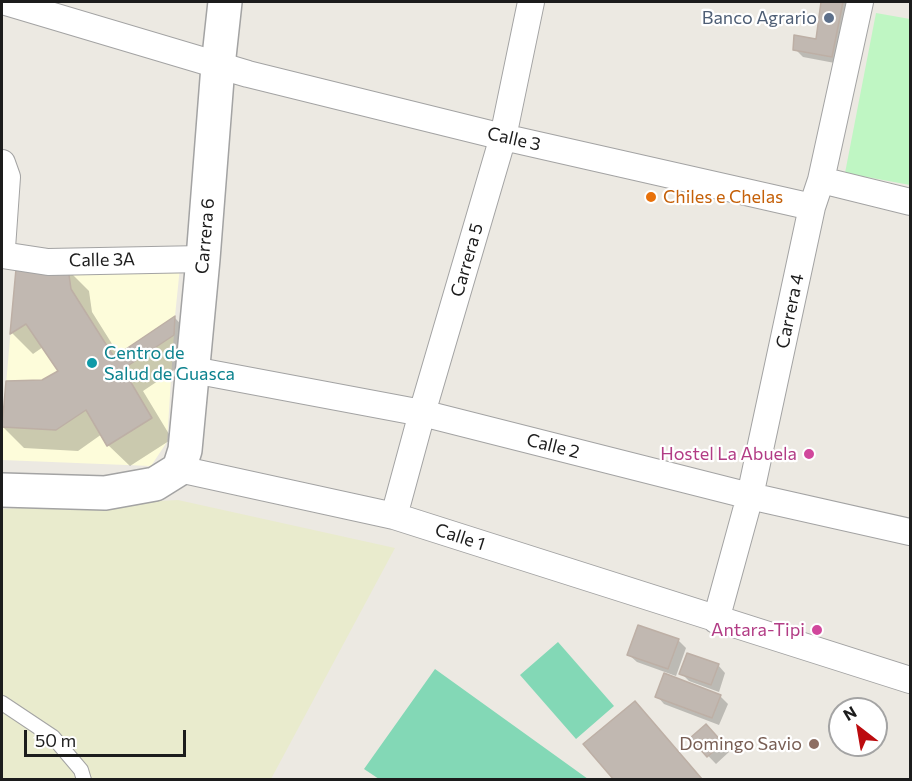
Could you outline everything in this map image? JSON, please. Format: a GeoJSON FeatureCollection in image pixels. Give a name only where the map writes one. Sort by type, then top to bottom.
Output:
{"type":"FeatureCollection","features":[{"type":"Feature","properties":{"kind":"street","name":"Calle 3"},"geometry":{"type":"LineString","coordinates":[[6,2],[218,66],[503,137],[812,207]]}},
{"type":"Feature","properties":{"kind":"street","name":"Carrera 6"},"geometry":{"type":"LineString","coordinates":[[179,469],[185,450],[193,370],[225,2]]}},
{"type":"Feature","properties":{"kind":"street","name":"Carrera 5"},"geometry":{"type":"LineString","coordinates":[[394,516],[503,137],[531,2]]}},
{"type":"Feature","properties":{"kind":"street","name":"Carrera 4"},"geometry":{"type":"LineString","coordinates":[[717,620],[750,496],[812,207],[821,180],[860,2]]}},
{"type":"Feature","properties":{"kind":"street"},"geometry":{"type":"LineString","coordinates":[[2,163],[8,177],[2,248]]}},
{"type":"Feature","properties":{"kind":"street"},"geometry":{"type":"LineString","coordinates":[[821,180],[910,202]]}},
{"type":"Feature","properties":{"kind":"street","name":"Calle 3A"},"geometry":{"type":"LineString","coordinates":[[2,255],[48,261],[203,259]]}},
{"type":"Feature","properties":{"kind":"street","name":"Calle 2"},"geometry":{"type":"LineString","coordinates":[[193,370],[422,413],[750,496],[910,532]]}},
{"type":"Feature","properties":{"kind":"street"},"geometry":{"type":"LineString","coordinates":[[2,490],[105,493],[155,484],[179,469]]}},
{"type":"Feature","properties":{"kind":"street","name":"Calle 1"},"geometry":{"type":"LineString","coordinates":[[179,469],[394,516],[910,680]]}},
{"type":"Feature","properties":{"kind":"lane"},"geometry":{"type":"LineString","coordinates":[[2,703],[53,737],[81,770],[84,780]]}},
{"type":"Feature","properties":{"kind":"shaded area"},"geometry":{"type":"Polygon","coordinates":[[[180,267],[167,442],[151,466],[2,460],[2,431],[16,269],[180,267]]]}},
{"type":"Feature","properties":{"kind":"shaded area"},"geometry":{"type":"Polygon","coordinates":[[[178,500],[395,548],[271,779],[2,779],[2,509],[178,500]]]}},
{"type":"Feature","properties":{"kind":"green space"},"geometry":{"type":"Polygon","coordinates":[[[876,13],[910,19],[910,185],[845,173],[876,13]]]}},
{"type":"Feature","properties":{"kind":"green space"},"geometry":{"type":"Polygon","coordinates":[[[558,642],[614,706],[576,739],[520,675],[558,642]]]}},
{"type":"Feature","properties":{"kind":"green space"},"geometry":{"type":"Polygon","coordinates":[[[435,669],[588,779],[379,779],[364,769],[435,669]]]}},
{"type":"Feature","properties":{"kind":"building","name":"Banco Agrario"},"geometry":{"type":"Polygon","coordinates":[[[821,2],[843,2],[832,57],[793,50],[794,35],[816,39],[821,2]]]}},
{"type":"Feature","properties":{"kind":"building","name":"Centro de Salud de Guasca"},"geometry":{"type":"Polygon","coordinates":[[[68,268],[71,289],[114,357],[175,316],[174,335],[123,369],[152,418],[107,446],[86,410],[56,430],[2,427],[6,381],[42,380],[58,371],[26,324],[10,334],[16,269],[68,268]]]}},
{"type":"Feature","properties":{"kind":"building"},"geometry":{"type":"Polygon","coordinates":[[[638,625],[679,639],[668,669],[627,655],[638,625]]]}},
{"type":"Feature","properties":{"kind":"building"},"geometry":{"type":"Polygon","coordinates":[[[687,653],[719,664],[711,685],[679,674],[687,653]]]}},
{"type":"Feature","properties":{"kind":"building"},"geometry":{"type":"Polygon","coordinates":[[[664,673],[721,695],[712,718],[655,697],[664,673]]]}},
{"type":"Feature","properties":{"kind":"building"},"geometry":{"type":"Polygon","coordinates":[[[635,701],[701,780],[614,780],[583,744],[635,701]]]}},
{"type":"Feature","properties":{"kind":"building"},"geometry":{"type":"Polygon","coordinates":[[[706,724],[723,743],[707,757],[690,738],[706,724]]]}},
{"type":"Feature","properties":{"kind":"place","name":"Banco Agrario"},"geometry":{"type":"Point","coordinates":[829,18]}},
{"type":"Feature","properties":{"kind":"place","name":"Chiles e Chelas"},"geometry":{"type":"Point","coordinates":[651,197]}},
{"type":"Feature","properties":{"kind":"place","name":"Centro de Salud de Guasca"},"geometry":{"type":"Point","coordinates":[92,363]}},
{"type":"Feature","properties":{"kind":"place","name":"Hostel La Abuela"},"geometry":{"type":"Point","coordinates":[809,454]}},
{"type":"Feature","properties":{"kind":"place","name":"Antara-Tipi"},"geometry":{"type":"Point","coordinates":[817,630]}},
{"type":"Feature","properties":{"kind":"place","name":"Domingo Savio"},"geometry":{"type":"Point","coordinates":[814,744]}}]}
